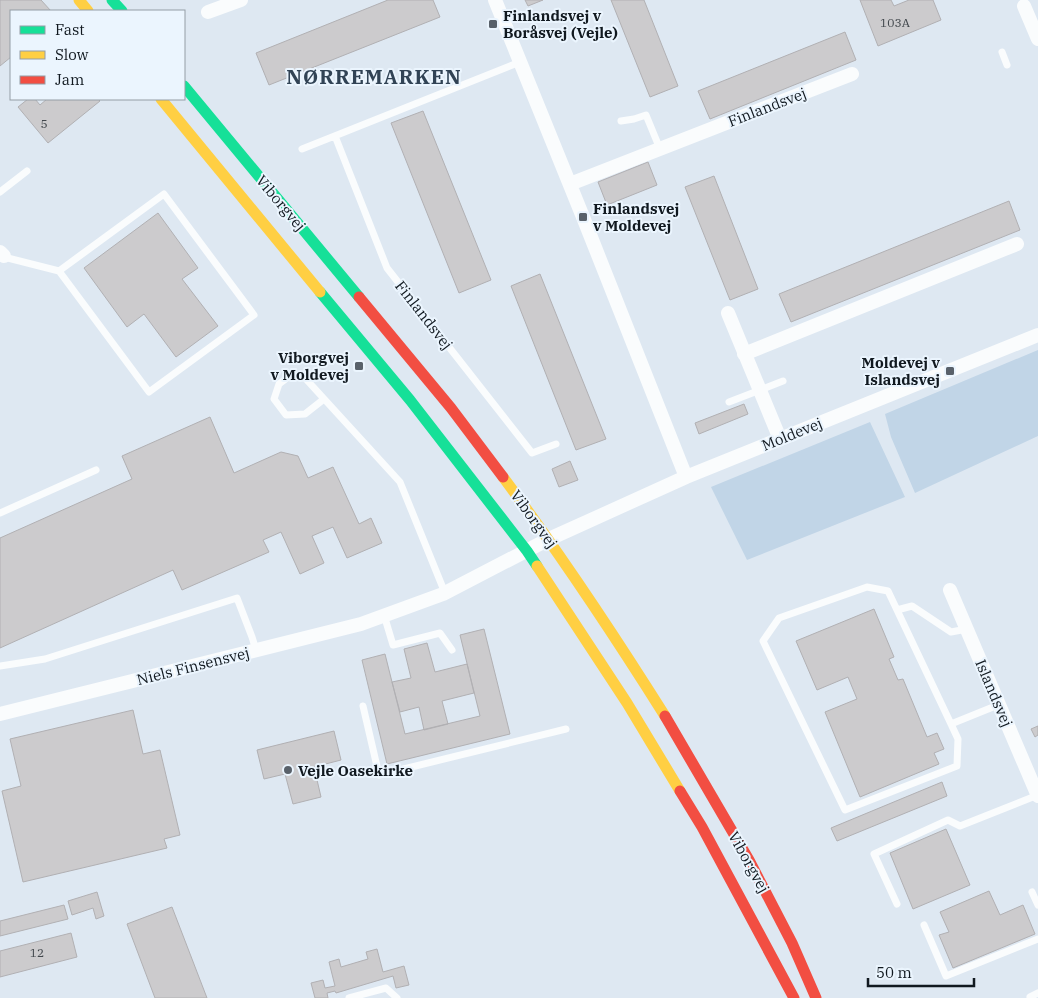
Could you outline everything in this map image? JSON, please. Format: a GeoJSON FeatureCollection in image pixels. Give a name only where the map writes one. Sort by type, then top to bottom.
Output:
{"type":"FeatureCollection","features":[{"type":"Feature","properties":{"kind":"street"},"geometry":{"type":"LineString","coordinates":[[79,0],[87,10]]}},
{"type":"Feature","properties":{"kind":"street"},"geometry":{"type":"LineString","coordinates":[[112,0],[121,10]]}},
{"type":"Feature","properties":{"kind":"street"},"geometry":{"type":"LineString","coordinates":[[208,12],[241,0]]}},
{"type":"Feature","properties":{"kind":"street"},"geometry":{"type":"LineString","coordinates":[[495,0],[686,477]]}},
{"type":"Feature","properties":{"kind":"street"},"geometry":{"type":"LineString","coordinates":[[1023,3],[1038,39]]}},
{"type":"Feature","properties":{"kind":"street","name":"Finlandsvej"},"geometry":{"type":"LineString","coordinates":[[570,184],[852,74]]}},
{"type":"Feature","properties":{"kind":"street","name":"Viborgvej"},"geometry":{"type":"LineString","coordinates":[[185,87],[452,408],[549,539],[608,626],[674,730],[749,860],[792,943],[816,998]]}},
{"type":"Feature","properties":{"kind":"street","name":"Viborgvej"},"geometry":{"type":"LineString","coordinates":[[162,100],[410,400],[526,551],[627,703],[702,827],[790,997]]}},
{"type":"Feature","properties":{"kind":"street"},"geometry":{"type":"LineString","coordinates":[[744,354],[1017,244]]}},
{"type":"Feature","properties":{"kind":"street"},"geometry":{"type":"LineString","coordinates":[[728,313],[780,439]]}},
{"type":"Feature","properties":{"kind":"street","name":"Moldevej"},"geometry":{"type":"LineString","coordinates":[[549,539],[686,477],[1038,335]]}},
{"type":"Feature","properties":{"kind":"street","name":"Niels Finsensvej"},"geometry":{"type":"LineString","coordinates":[[0,714],[360,624],[445,593],[549,539]]}},
{"type":"Feature","properties":{"kind":"street","name":"Islandsvej"},"geometry":{"type":"LineString","coordinates":[[950,590],[1038,796]]}},
{"type":"Feature","properties":{"kind":"lane"},"geometry":{"type":"LineString","coordinates":[[1002,52],[1008,65]]}},
{"type":"Feature","properties":{"kind":"lane"},"geometry":{"type":"LineString","coordinates":[[302,149],[520,62]]}},
{"type":"Feature","properties":{"kind":"lane"},"geometry":{"type":"LineString","coordinates":[[621,121],[646,115],[660,149]]}},
{"type":"Feature","properties":{"kind":"lane","name":"Finlandsvej"},"geometry":{"type":"LineString","coordinates":[[335,136],[388,268],[532,453],[556,444]]}},
{"type":"Feature","properties":{"kind":"lane"},"geometry":{"type":"LineString","coordinates":[[0,192],[27,171]]}},
{"type":"Feature","properties":{"kind":"lane"},"geometry":{"type":"LineString","coordinates":[[1,256],[60,270],[149,392],[254,315],[164,194],[60,270]]}},
{"type":"Feature","properties":{"kind":"lane"},"geometry":{"type":"LineString","coordinates":[[324,399],[305,414],[286,415],[274,399],[279,384],[290,375],[306,378],[400,482],[445,593]]}},
{"type":"Feature","properties":{"kind":"lane"},"geometry":{"type":"LineString","coordinates":[[729,402],[783,381]]}},
{"type":"Feature","properties":{"kind":"lane"},"geometry":{"type":"LineString","coordinates":[[0,513],[96,470]]}},
{"type":"Feature","properties":{"kind":"lane"},"geometry":{"type":"LineString","coordinates":[[867,587],[888,591],[897,610],[958,739],[957,766],[845,810],[763,641],[779,618],[867,587]]}},
{"type":"Feature","properties":{"kind":"lane"},"geometry":{"type":"LineString","coordinates":[[0,666],[45,659],[237,598],[256,650]]}},
{"type":"Feature","properties":{"kind":"lane"},"geometry":{"type":"LineString","coordinates":[[897,610],[912,606],[951,632],[967,628]]}},
{"type":"Feature","properties":{"kind":"lane"},"geometry":{"type":"LineString","coordinates":[[384,615],[393,644],[440,633],[452,650]]}},
{"type":"Feature","properties":{"kind":"lane"},"geometry":{"type":"LineString","coordinates":[[951,724],[998,705]]}},
{"type":"Feature","properties":{"kind":"lane"},"geometry":{"type":"LineString","coordinates":[[363,706],[379,774],[566,729]]}},
{"type":"Feature","properties":{"kind":"lane"},"geometry":{"type":"LineString","coordinates":[[896,904],[874,854],[948,820],[960,826],[1038,796]]}},
{"type":"Feature","properties":{"kind":"lane"},"geometry":{"type":"LineString","coordinates":[[1032,892],[1038,906]]}},
{"type":"Feature","properties":{"kind":"lane"},"geometry":{"type":"LineString","coordinates":[[924,925],[946,976],[1038,939]]}},
{"type":"Feature","properties":{"kind":"lane"},"geometry":{"type":"LineString","coordinates":[[349,998],[386,988],[397,998]]}},
{"type":"Feature","properties":{"kind":"lane"},"geometry":{"type":"LineString","coordinates":[[1030,997],[1038,993]]}},
{"type":"Feature","properties":{"kind":"shaded area"},"geometry":{"type":"Polygon","coordinates":[[[1038,350],[1038,436],[915,493],[891,437],[885,414],[1038,350]]]}},
{"type":"Feature","properties":{"kind":"shaded area"},"geometry":{"type":"Polygon","coordinates":[[[870,422],[905,497],[747,560],[711,487],[870,422]]]}},
{"type":"Feature","properties":{"kind":"building"},"geometry":{"type":"Polygon","coordinates":[[[0,0],[41,0],[50,10],[10,10],[10,58],[0,66],[0,0]]]}},
{"type":"Feature","properties":{"kind":"building"},"geometry":{"type":"Polygon","coordinates":[[[388,0],[433,0],[440,17],[269,85],[256,53],[388,0]]]}},
{"type":"Feature","properties":{"kind":"building"},"geometry":{"type":"Polygon","coordinates":[[[525,0],[543,0],[528,6],[525,0]]]}},
{"type":"Feature","properties":{"kind":"building"},"geometry":{"type":"Polygon","coordinates":[[[611,0],[644,0],[678,86],[650,97],[611,0]]]}},
{"type":"Feature","properties":{"kind":"building"},"geometry":{"type":"Polygon","coordinates":[[[860,0],[891,0],[894,6],[909,0],[933,0],[941,20],[878,46],[860,0]]]}},
{"type":"Feature","properties":{"kind":"building"},"geometry":{"type":"Polygon","coordinates":[[[845,32],[856,60],[710,119],[698,91],[845,32]]]}},
{"type":"Feature","properties":{"kind":"building"},"geometry":{"type":"Polygon","coordinates":[[[27,100],[36,100],[40,105],[46,100],[100,101],[48,143],[18,107],[27,100]]]}},
{"type":"Feature","properties":{"kind":"building"},"geometry":{"type":"Polygon","coordinates":[[[423,111],[491,280],[459,293],[391,123],[423,111]]]}},
{"type":"Feature","properties":{"kind":"building"},"geometry":{"type":"Polygon","coordinates":[[[648,162],[657,185],[607,205],[598,182],[648,162]]]}},
{"type":"Feature","properties":{"kind":"building"},"geometry":{"type":"Polygon","coordinates":[[[714,176],[758,289],[730,300],[685,187],[714,176]]]}},
{"type":"Feature","properties":{"kind":"building"},"geometry":{"type":"Polygon","coordinates":[[[1009,201],[1020,230],[791,322],[779,294],[1009,201]]]}},
{"type":"Feature","properties":{"kind":"building"},"geometry":{"type":"Polygon","coordinates":[[[158,213],[198,268],[182,279],[218,326],[176,357],[144,314],[127,327],[84,268],[158,213]]]}},
{"type":"Feature","properties":{"kind":"building"},"geometry":{"type":"Polygon","coordinates":[[[540,274],[606,439],[576,450],[511,286],[540,274]]]}},
{"type":"Feature","properties":{"kind":"building"},"geometry":{"type":"Polygon","coordinates":[[[744,404],[748,414],[699,434],[695,423],[744,404]]]}},
{"type":"Feature","properties":{"kind":"building"},"geometry":{"type":"Polygon","coordinates":[[[210,417],[234,473],[281,452],[298,456],[308,478],[333,467],[359,524],[371,518],[382,543],[347,558],[333,527],[312,536],[324,563],[300,574],[281,532],[263,540],[269,552],[182,590],[173,570],[0,648],[0,538],[132,479],[122,456],[210,417]]]}},
{"type":"Feature","properties":{"kind":"building"},"geometry":{"type":"Polygon","coordinates":[[[570,461],[578,480],[559,487],[552,469],[570,461]]]}},
{"type":"Feature","properties":{"kind":"building"},"geometry":{"type":"Polygon","coordinates":[[[874,609],[894,657],[889,659],[898,680],[903,679],[927,737],[937,733],[944,749],[934,753],[939,764],[860,797],[825,712],[857,699],[848,677],[817,690],[796,641],[874,609]]]}},
{"type":"Feature","properties":{"kind":"building"},"geometry":{"type":"Polygon","coordinates":[[[484,629],[510,734],[387,764],[362,660],[385,654],[405,734],[480,716],[460,635],[484,629]]]}},
{"type":"Feature","properties":{"kind":"building"},"geometry":{"type":"Polygon","coordinates":[[[427,643],[435,672],[467,664],[474,693],[442,701],[448,724],[424,730],[419,707],[400,712],[392,682],[411,678],[404,649],[427,643]]]}},
{"type":"Feature","properties":{"kind":"building"},"geometry":{"type":"Polygon","coordinates":[[[133,710],[143,754],[160,750],[180,835],[164,839],[167,848],[23,882],[2,791],[21,786],[10,739],[133,710]]]}},
{"type":"Feature","properties":{"kind":"building"},"geometry":{"type":"Polygon","coordinates":[[[1038,726],[1038,735],[1035,737],[1031,729],[1038,726]]]}},
{"type":"Feature","properties":{"kind":"building","name":"Vejle Oasekirke"},"geometry":{"type":"Polygon","coordinates":[[[334,731],[341,760],[314,767],[321,797],[293,804],[285,774],[264,779],[257,750],[334,731]]]}},
{"type":"Feature","properties":{"kind":"building"},"geometry":{"type":"Polygon","coordinates":[[[942,782],[947,796],[837,841],[831,828],[942,782]]]}},
{"type":"Feature","properties":{"kind":"building"},"geometry":{"type":"Polygon","coordinates":[[[946,829],[970,885],[913,909],[890,853],[946,829]]]}},
{"type":"Feature","properties":{"kind":"building"},"geometry":{"type":"Polygon","coordinates":[[[989,891],[1000,915],[1023,905],[1035,934],[953,968],[939,935],[949,932],[940,912],[989,891]]]}},
{"type":"Feature","properties":{"kind":"building"},"geometry":{"type":"Polygon","coordinates":[[[97,892],[104,916],[96,919],[93,908],[72,915],[68,901],[97,892]]]}},
{"type":"Feature","properties":{"kind":"building"},"geometry":{"type":"Polygon","coordinates":[[[64,905],[68,919],[0,936],[0,921],[64,905]]]}},
{"type":"Feature","properties":{"kind":"building"},"geometry":{"type":"Polygon","coordinates":[[[172,907],[207,998],[155,998],[127,924],[172,907]]]}},
{"type":"Feature","properties":{"kind":"building"},"geometry":{"type":"Polygon","coordinates":[[[71,933],[77,957],[0,977],[0,951],[71,933]]]}},
{"type":"Feature","properties":{"kind":"building"},"geometry":{"type":"Polygon","coordinates":[[[377,949],[383,972],[404,966],[409,985],[396,988],[393,976],[336,993],[335,991],[327,993],[328,998],[315,998],[311,983],[323,980],[325,988],[335,986],[329,962],[339,959],[341,967],[368,959],[366,952],[377,949]]]}},
{"type":"Feature","properties":{"kind":"traffic: fast"},"geometry":{"type":"LineString","coordinates":[[112,0],[121,10]]}},
{"type":"Feature","properties":{"kind":"traffic: fast"},"geometry":{"type":"LineString","coordinates":[[185,87],[359,297]]}},
{"type":"Feature","properties":{"kind":"traffic: fast"},"geometry":{"type":"LineString","coordinates":[[320,292],[410,400],[537,566]]}},
{"type":"Feature","properties":{"kind":"traffic: slow"},"geometry":{"type":"LineString","coordinates":[[79,0],[87,10]]}},
{"type":"Feature","properties":{"kind":"traffic: slow"},"geometry":{"type":"LineString","coordinates":[[162,100],[320,292]]}},
{"type":"Feature","properties":{"kind":"traffic: slow"},"geometry":{"type":"LineString","coordinates":[[503,477],[587,595],[665,716]]}},
{"type":"Feature","properties":{"kind":"traffic: slow"},"geometry":{"type":"LineString","coordinates":[[537,566],[627,703],[680,791]]}},
{"type":"Feature","properties":{"kind":"traffic: jam"},"geometry":{"type":"LineString","coordinates":[[359,297],[451,408],[503,477]]}},
{"type":"Feature","properties":{"kind":"traffic: jam"},"geometry":{"type":"LineString","coordinates":[[665,716],[749,860],[792,943],[816,998]]}},
{"type":"Feature","properties":{"kind":"traffic: jam"},"geometry":{"type":"LineString","coordinates":[[680,791],[702,827],[794,998]]}},
{"type":"Feature","properties":{"kind":"place","name":"Finlandsvej v Boråsvej (Vejle)"},"geometry":{"type":"Point","coordinates":[493,24]}},
{"type":"Feature","properties":{"kind":"place","name":"Finlandsvej v Moldevej"},"geometry":{"type":"Point","coordinates":[583,217]}},
{"type":"Feature","properties":{"kind":"place","name":"Viborgvej v Moldevej"},"geometry":{"type":"Point","coordinates":[359,366]}},
{"type":"Feature","properties":{"kind":"place","name":"Moldevej v Islandsvej"},"geometry":{"type":"Point","coordinates":[950,371]}},
{"type":"Feature","properties":{"kind":"place","name":"Vejle Oasekirke"},"geometry":{"type":"Point","coordinates":[288,770]}},
{"type":"Feature","properties":{"kind":"district","name":"NØRREMARKEN"},"geometry":{"type":"Point","coordinates":[374,76]}}]}
